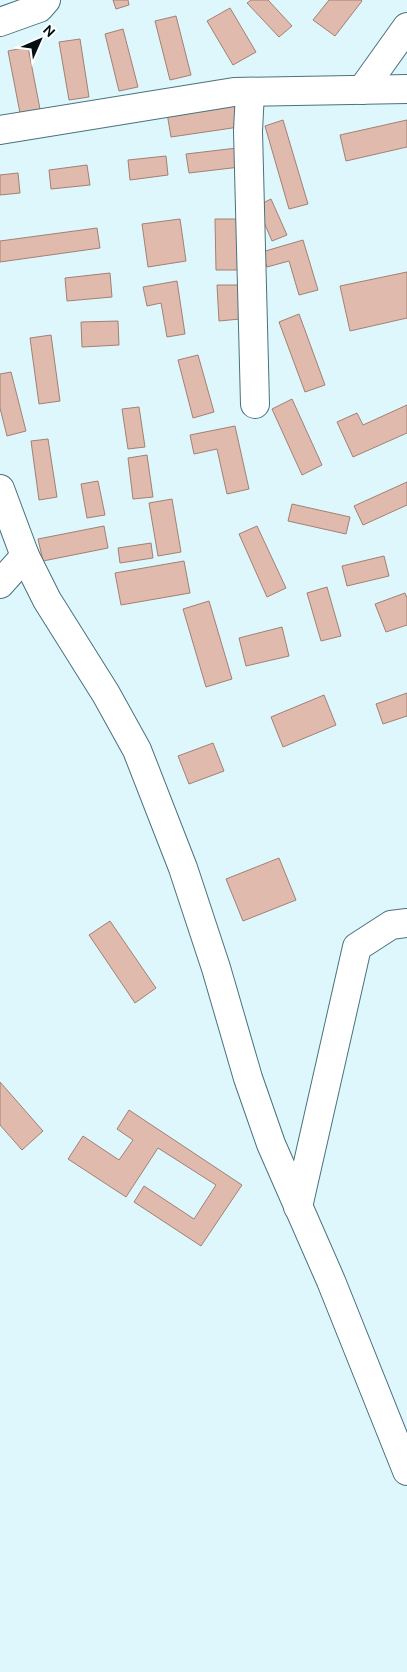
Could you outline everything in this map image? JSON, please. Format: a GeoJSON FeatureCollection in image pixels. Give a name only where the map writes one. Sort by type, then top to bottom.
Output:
{"type":"FeatureCollection","features":[{"type":"Feature","properties":{"kind":"street"},"geometry":{"type":"LineString","coordinates":[[0,22],[39,8],[46,0]]}},
{"type":"Feature","properties":{"kind":"street"},"geometry":{"type":"LineString","coordinates":[[362,90],[407,27]]}},
{"type":"Feature","properties":{"kind":"street"},"geometry":{"type":"LineString","coordinates":[[0,130],[234,92],[407,89]]}},
{"type":"Feature","properties":{"kind":"street"},"geometry":{"type":"LineString","coordinates":[[250,92],[248,131],[255,404]]}},
{"type":"Feature","properties":{"kind":"street"},"geometry":{"type":"LineString","coordinates":[[0,489],[25,556],[48,600],[106,694],[137,750],[183,868],[270,1144],[331,1281],[376,1398],[407,1471]]}},
{"type":"Feature","properties":{"kind":"street"},"geometry":{"type":"LineString","coordinates":[[0,584],[25,556]]}},
{"type":"Feature","properties":{"kind":"street"},"geometry":{"type":"LineString","coordinates":[[298,1207],[357,947],[390,925],[407,923]]}},
{"type":"Feature","properties":{"kind":"building"},"geometry":{"type":"Polygon","coordinates":[[[113,0],[128,0],[129,5],[116,9],[113,0]]]}},
{"type":"Feature","properties":{"kind":"building"},"geometry":{"type":"Polygon","coordinates":[[[251,0],[268,0],[292,26],[279,37],[247,3],[251,0]]]}},
{"type":"Feature","properties":{"kind":"building"},"geometry":{"type":"Polygon","coordinates":[[[329,0],[362,1],[335,36],[313,20],[329,0]]]}},
{"type":"Feature","properties":{"kind":"building"},"geometry":{"type":"Polygon","coordinates":[[[230,8],[256,52],[233,65],[207,21],[230,8]]]}},
{"type":"Feature","properties":{"kind":"building"},"geometry":{"type":"Polygon","coordinates":[[[176,16],[191,75],[170,80],[155,21],[176,16]]]}},
{"type":"Feature","properties":{"kind":"building"},"geometry":{"type":"Polygon","coordinates":[[[123,29],[138,87],[119,91],[105,34],[123,29]]]}},
{"type":"Feature","properties":{"kind":"building"},"geometry":{"type":"Polygon","coordinates":[[[80,39],[89,97],[69,100],[59,42],[80,39]]]}},
{"type":"Feature","properties":{"kind":"building"},"geometry":{"type":"Polygon","coordinates":[[[28,47],[40,109],[20,113],[8,51],[28,47]]]}},
{"type":"Feature","properties":{"kind":"building"},"geometry":{"type":"Polygon","coordinates":[[[235,103],[239,127],[171,137],[167,113],[235,103]]]}},
{"type":"Feature","properties":{"kind":"building"},"geometry":{"type":"Polygon","coordinates":[[[283,120],[308,204],[289,209],[265,126],[283,120]]]}},
{"type":"Feature","properties":{"kind":"building"},"geometry":{"type":"Polygon","coordinates":[[[407,120],[407,147],[346,161],[340,135],[407,120]]]}},
{"type":"Feature","properties":{"kind":"building"},"geometry":{"type":"Polygon","coordinates":[[[237,148],[240,167],[189,173],[186,154],[237,148]]]}},
{"type":"Feature","properties":{"kind":"building"},"geometry":{"type":"Polygon","coordinates":[[[166,156],[168,175],[130,180],[128,160],[166,156]]]}},
{"type":"Feature","properties":{"kind":"building"},"geometry":{"type":"Polygon","coordinates":[[[87,165],[90,185],[51,189],[49,170],[87,165]]]}},
{"type":"Feature","properties":{"kind":"building"},"geometry":{"type":"Polygon","coordinates":[[[18,173],[20,193],[0,195],[0,175],[18,173]]]}},
{"type":"Feature","properties":{"kind":"building"},"geometry":{"type":"Polygon","coordinates":[[[271,199],[287,235],[272,241],[257,206],[271,199]]]}},
{"type":"Feature","properties":{"kind":"building"},"geometry":{"type":"Polygon","coordinates":[[[180,219],[186,261],[148,267],[142,224],[180,219]]]}},
{"type":"Feature","properties":{"kind":"building"},"geometry":{"type":"Polygon","coordinates":[[[215,219],[237,219],[238,270],[216,270],[215,219]]]}},
{"type":"Feature","properties":{"kind":"building"},"geometry":{"type":"Polygon","coordinates":[[[97,228],[100,248],[0,262],[0,241],[97,228]]]}},
{"type":"Feature","properties":{"kind":"building"},"geometry":{"type":"Polygon","coordinates":[[[303,240],[318,290],[299,295],[289,261],[267,267],[262,252],[303,240]]]}},
{"type":"Feature","properties":{"kind":"building"},"geometry":{"type":"Polygon","coordinates":[[[407,272],[407,318],[350,331],[340,286],[407,272]]]}},
{"type":"Feature","properties":{"kind":"building"},"geometry":{"type":"Polygon","coordinates":[[[110,273],[112,297],[67,301],[65,278],[110,273]]]}},
{"type":"Feature","properties":{"kind":"building"},"geometry":{"type":"Polygon","coordinates":[[[177,281],[185,334],[167,337],[161,303],[147,306],[143,287],[177,281]]]}},
{"type":"Feature","properties":{"kind":"building"},"geometry":{"type":"Polygon","coordinates":[[[217,285],[239,285],[240,319],[219,321],[217,285]]]}},
{"type":"Feature","properties":{"kind":"building"},"geometry":{"type":"Polygon","coordinates":[[[299,314],[325,385],[305,392],[279,322],[299,314]]]}},
{"type":"Feature","properties":{"kind":"building"},"geometry":{"type":"Polygon","coordinates":[[[118,321],[119,345],[82,347],[81,322],[118,321]]]}},
{"type":"Feature","properties":{"kind":"building"},"geometry":{"type":"Polygon","coordinates":[[[51,335],[60,401],[39,404],[30,338],[51,335]]]}},
{"type":"Feature","properties":{"kind":"building"},"geometry":{"type":"Polygon","coordinates":[[[198,355],[214,412],[193,418],[178,360],[198,355]]]}},
{"type":"Feature","properties":{"kind":"building"},"geometry":{"type":"Polygon","coordinates":[[[11,372],[26,431],[7,436],[0,408],[0,374],[11,372]]]}},
{"type":"Feature","properties":{"kind":"building"},"geometry":{"type":"Polygon","coordinates":[[[292,399],[322,465],[302,475],[272,409],[292,399]]]}},
{"type":"Feature","properties":{"kind":"building"},"geometry":{"type":"Polygon","coordinates":[[[407,405],[407,433],[353,457],[337,422],[357,413],[363,425],[407,405]]]}},
{"type":"Feature","properties":{"kind":"building"},"geometry":{"type":"Polygon","coordinates":[[[139,407],[145,447],[128,449],[122,409],[139,407]]]}},
{"type":"Feature","properties":{"kind":"building"},"geometry":{"type":"Polygon","coordinates":[[[235,426],[249,489],[227,494],[217,449],[194,454],[190,435],[235,426]]]}},
{"type":"Feature","properties":{"kind":"building"},"geometry":{"type":"Polygon","coordinates":[[[48,439],[57,497],[39,500],[31,441],[48,439]]]}},
{"type":"Feature","properties":{"kind":"building"},"geometry":{"type":"Polygon","coordinates":[[[147,455],[153,497],[133,499],[128,458],[147,455]]]}},
{"type":"Feature","properties":{"kind":"building"},"geometry":{"type":"Polygon","coordinates":[[[98,481],[105,515],[87,518],[81,484],[98,481]]]}},
{"type":"Feature","properties":{"kind":"building"},"geometry":{"type":"Polygon","coordinates":[[[407,482],[407,505],[363,525],[354,506],[407,482]]]}},
{"type":"Feature","properties":{"kind":"building"},"geometry":{"type":"Polygon","coordinates":[[[172,499],[181,552],[158,556],[149,503],[172,499]]]}},
{"type":"Feature","properties":{"kind":"building"},"geometry":{"type":"Polygon","coordinates":[[[292,504],[350,517],[346,534],[288,521],[292,504]]]}},
{"type":"Feature","properties":{"kind":"building"},"geometry":{"type":"Polygon","coordinates":[[[104,526],[108,548],[43,561],[38,539],[104,526]]]}},
{"type":"Feature","properties":{"kind":"building"},"geometry":{"type":"Polygon","coordinates":[[[257,526],[286,588],[267,597],[239,534],[257,526]]]}},
{"type":"Feature","properties":{"kind":"building"},"geometry":{"type":"Polygon","coordinates":[[[151,543],[153,558],[120,563],[118,548],[151,543]]]}},
{"type":"Feature","properties":{"kind":"building"},"geometry":{"type":"Polygon","coordinates":[[[384,556],[389,576],[347,586],[342,566],[384,556]]]}},
{"type":"Feature","properties":{"kind":"building"},"geometry":{"type":"Polygon","coordinates":[[[184,561],[190,593],[121,605],[115,573],[184,561]]]}},
{"type":"Feature","properties":{"kind":"building"},"geometry":{"type":"Polygon","coordinates":[[[327,587],[341,636],[321,641],[307,593],[327,587]]]}},
{"type":"Feature","properties":{"kind":"building"},"geometry":{"type":"Polygon","coordinates":[[[405,593],[407,598],[407,625],[386,632],[375,604],[405,593]]]}},
{"type":"Feature","properties":{"kind":"building"},"geometry":{"type":"Polygon","coordinates":[[[209,601],[232,679],[206,687],[183,609],[209,601]]]}},
{"type":"Feature","properties":{"kind":"building"},"geometry":{"type":"Polygon","coordinates":[[[282,627],[289,656],[246,666],[239,638],[282,627]]]}},
{"type":"Feature","properties":{"kind":"building"},"geometry":{"type":"Polygon","coordinates":[[[407,693],[407,716],[383,724],[376,704],[407,693]]]}},
{"type":"Feature","properties":{"kind":"building"},"geometry":{"type":"Polygon","coordinates":[[[324,695],[336,725],[283,747],[271,717],[324,695]]]}},
{"type":"Feature","properties":{"kind":"building"},"geometry":{"type":"Polygon","coordinates":[[[213,743],[224,771],[189,784],[178,756],[213,743]]]}},
{"type":"Feature","properties":{"kind":"building"},"geometry":{"type":"Polygon","coordinates":[[[279,858],[296,900],[243,921],[226,879],[279,858]]]}},
{"type":"Feature","properties":{"kind":"building"},"geometry":{"type":"Polygon","coordinates":[[[110,921],[156,988],[135,1003],[89,935],[110,921]]]}},
{"type":"Feature","properties":{"kind":"building"},"geometry":{"type":"Polygon","coordinates":[[[0,1082],[43,1131],[22,1150],[0,1125],[0,1082]]]}},
{"type":"Feature","properties":{"kind":"building"},"geometry":{"type":"Polygon","coordinates":[[[129,1110],[242,1185],[201,1246],[134,1202],[144,1186],[194,1219],[216,1185],[158,1148],[126,1197],[68,1159],[83,1136],[119,1160],[133,1140],[117,1129],[129,1110]]]}}]}
